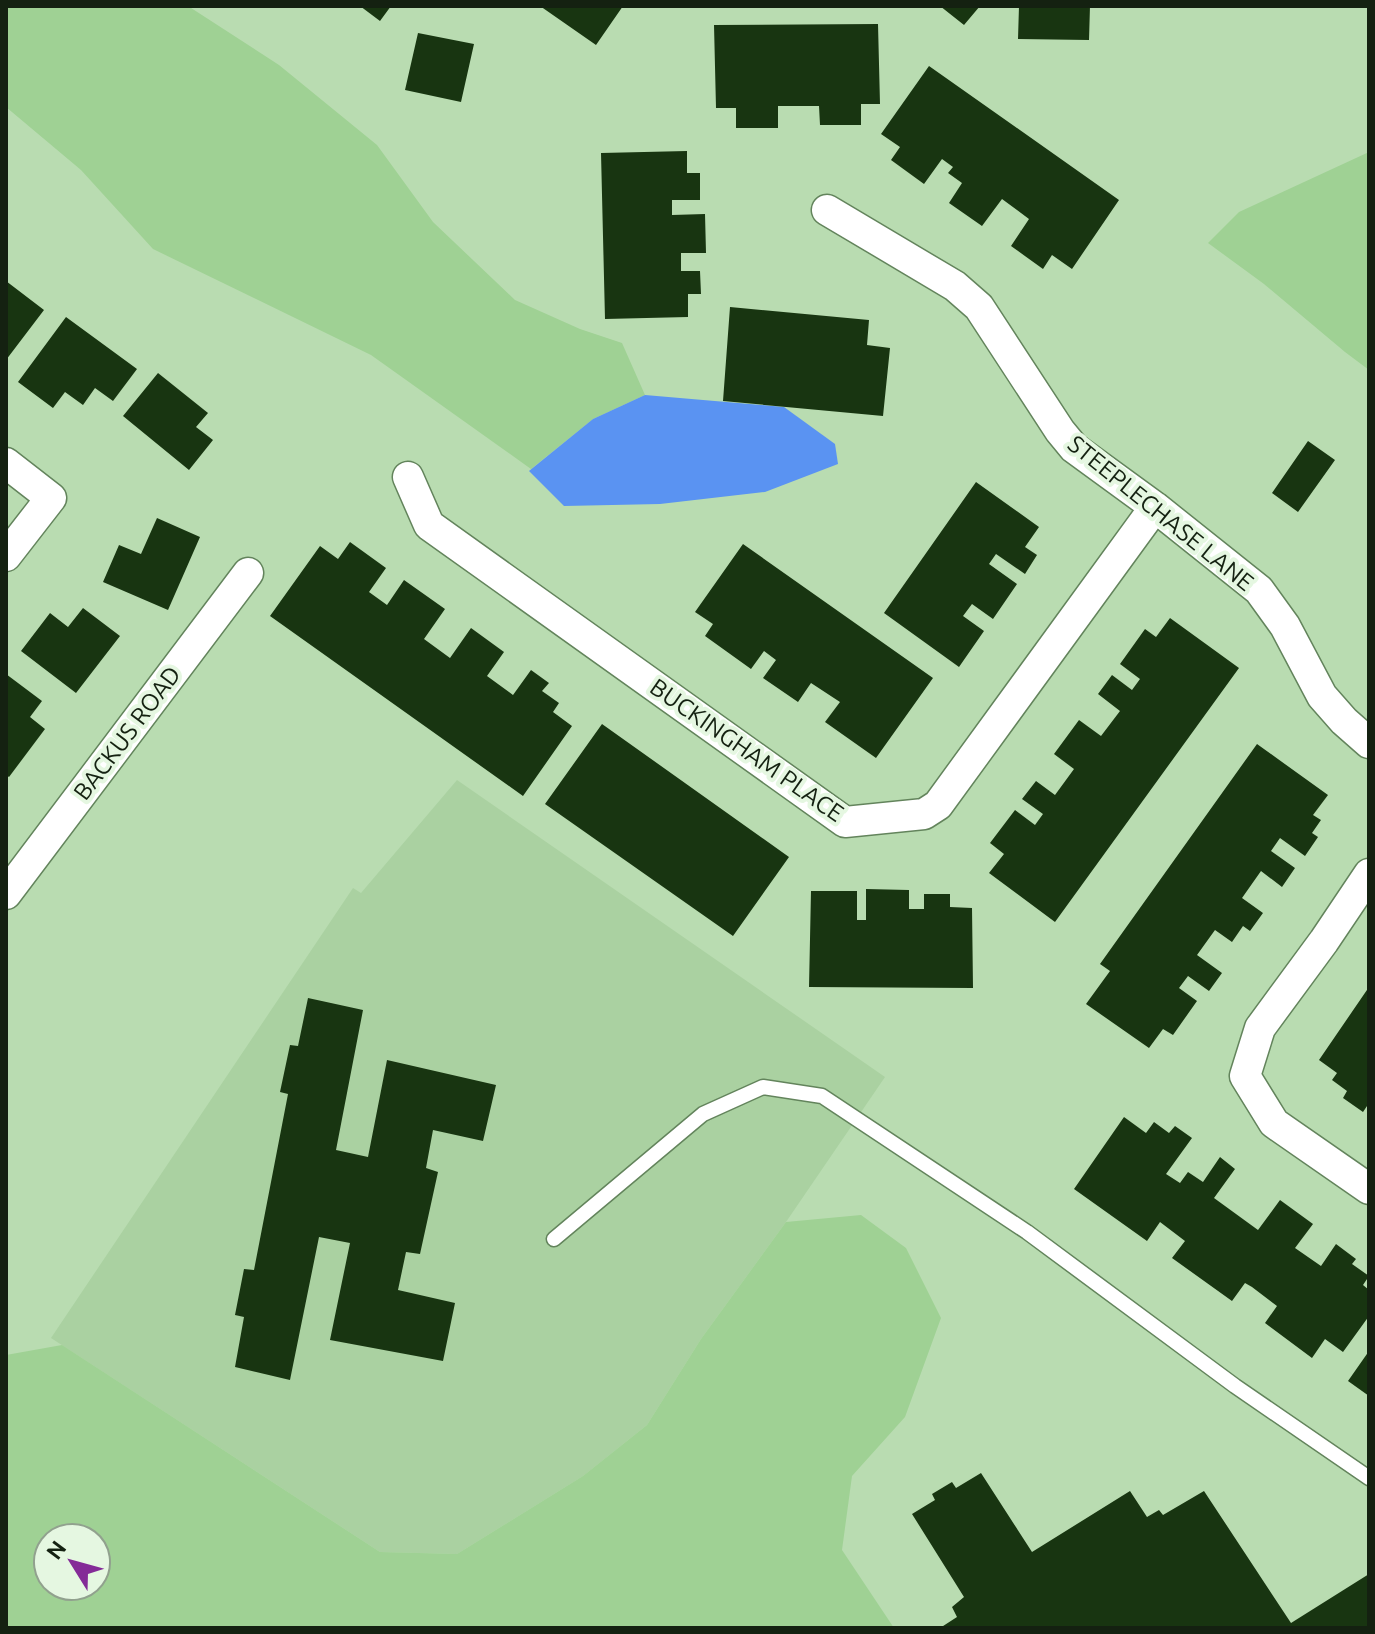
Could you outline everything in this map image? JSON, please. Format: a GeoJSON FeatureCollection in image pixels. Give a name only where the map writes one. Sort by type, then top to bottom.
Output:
{"type":"FeatureCollection","features":[{"type":"Feature","properties":{"kind":"street","name":"STEEPLECHASE LANE"},"geometry":{"type":"LineString","coordinates":[[827,210],[955,286],[979,307],[1074,448],[1155,507],[1259,590],[1285,626],[1322,696],[1369,743]]}},
{"type":"Feature","properties":{"kind":"street"},"geometry":{"type":"LineString","coordinates":[[6,463],[51,498],[6,556]]}},
{"type":"Feature","properties":{"kind":"street","name":"BUCKINGHAM PLACE"},"geometry":{"type":"LineString","coordinates":[[408,477],[429,525],[845,822],[924,814],[938,805],[1155,507]]}},
{"type":"Feature","properties":{"kind":"street","name":"BACKUS ROAD"},"geometry":{"type":"LineString","coordinates":[[6,894],[248,573]]}},
{"type":"Feature","properties":{"kind":"street"},"geometry":{"type":"LineString","coordinates":[[1369,874],[1260,1028],[1245,1076],[1274,1123],[1369,1189]]}},
{"type":"Feature","properties":{"kind":"lane"},"geometry":{"type":"LineString","coordinates":[[554,1239],[703,1114],[763,1087],[822,1096],[1027,1232],[1235,1386],[1369,1478]]}},
{"type":"Feature","properties":{"kind":"shaded area"},"geometry":{"type":"Polygon","coordinates":[[[6,6],[188,6],[279,65],[377,145],[433,222],[515,300],[580,329],[622,343],[645,395],[593,419],[531,469],[371,355],[153,249],[81,170],[6,107],[6,6]]]}},
{"type":"Feature","properties":{"kind":"shaded area"},"geometry":{"type":"Polygon","coordinates":[[[1369,152],[1369,370],[1264,284],[1208,243],[1239,212],[1369,152]]]}},
{"type":"Feature","properties":{"kind":"shaded area"},"geometry":{"type":"Polygon","coordinates":[[[457,780],[885,1077],[701,1339],[647,1425],[583,1476],[457,1554],[380,1552],[51,1338],[353,888],[361,893],[457,780]]]}},
{"type":"Feature","properties":{"kind":"shaded area"},"geometry":{"type":"Polygon","coordinates":[[[861,1215],[906,1248],[941,1318],[905,1417],[852,1476],[842,1550],[894,1628],[6,1628],[6,1355],[62,1345],[380,1552],[457,1554],[583,1476],[647,1425],[701,1339],[786,1222],[861,1215]]]}},
{"type":"Feature","properties":{"kind":"water"},"geometry":{"type":"Polygon","coordinates":[[[645,395],[784,407],[835,444],[838,464],[765,492],[660,504],[564,506],[529,471],[593,419],[645,395]]]}},
{"type":"Feature","properties":{"kind":"building"},"geometry":{"type":"Polygon","coordinates":[[[360,6],[391,6],[380,21],[360,6]]]}},
{"type":"Feature","properties":{"kind":"building"},"geometry":{"type":"Polygon","coordinates":[[[540,6],[623,6],[596,45],[540,6]]]}},
{"type":"Feature","properties":{"kind":"building"},"geometry":{"type":"Polygon","coordinates":[[[940,6],[980,6],[964,25],[940,6]]]}},
{"type":"Feature","properties":{"kind":"building"},"geometry":{"type":"Polygon","coordinates":[[[1019,6],[1090,6],[1089,40],[1018,39],[1019,6]]]}},
{"type":"Feature","properties":{"kind":"building"},"geometry":{"type":"Polygon","coordinates":[[[878,24],[880,104],[861,104],[861,125],[820,125],[819,106],[778,106],[778,128],[736,128],[736,108],[716,108],[714,25],[878,24]]]}},
{"type":"Feature","properties":{"kind":"building"},"geometry":{"type":"Polygon","coordinates":[[[418,33],[474,44],[461,102],[405,90],[418,33]]]}},
{"type":"Feature","properties":{"kind":"building"},"geometry":{"type":"Polygon","coordinates":[[[929,66],[1119,200],[1072,269],[1052,255],[1043,269],[1011,246],[1029,219],[1002,199],[982,226],[949,203],[962,183],[948,173],[953,167],[942,159],[924,184],[891,160],[900,147],[881,134],[929,66]]]}},
{"type":"Feature","properties":{"kind":"building"},"geometry":{"type":"Polygon","coordinates":[[[687,151],[687,173],[700,173],[700,200],[672,200],[672,215],[705,214],[706,253],[681,253],[681,271],[700,271],[701,294],[688,294],[688,317],[605,319],[601,153],[687,151]]]}},
{"type":"Feature","properties":{"kind":"building"},"geometry":{"type":"Polygon","coordinates":[[[6,281],[44,310],[6,360],[6,281]]]}},
{"type":"Feature","properties":{"kind":"building"},"geometry":{"type":"Polygon","coordinates":[[[730,307],[869,320],[867,345],[890,348],[883,416],[723,401],[730,307]]]}},
{"type":"Feature","properties":{"kind":"building"},"geometry":{"type":"Polygon","coordinates":[[[66,317],[137,369],[113,401],[95,388],[83,405],[65,392],[53,408],[18,382],[66,317]]]}},
{"type":"Feature","properties":{"kind":"building"},"geometry":{"type":"Polygon","coordinates":[[[158,373],[208,413],[196,427],[213,440],[189,470],[123,416],[158,373]]]}},
{"type":"Feature","properties":{"kind":"building"},"geometry":{"type":"Polygon","coordinates":[[[1308,441],[1335,460],[1298,512],[1272,493],[1308,441]]]}},
{"type":"Feature","properties":{"kind":"building"},"geometry":{"type":"Polygon","coordinates":[[[976,482],[1039,527],[1025,547],[1037,555],[1025,574],[996,554],[989,564],[1017,584],[993,619],[972,604],[963,616],[984,631],[959,667],[884,613],[976,482]]]}},
{"type":"Feature","properties":{"kind":"building"},"geometry":{"type":"Polygon","coordinates":[[[157,518],[200,537],[168,610],[103,582],[119,545],[141,554],[157,518]]]}},
{"type":"Feature","properties":{"kind":"building"},"geometry":{"type":"Polygon","coordinates":[[[350,542],[386,568],[369,592],[387,605],[404,580],[445,609],[424,639],[450,658],[471,628],[504,652],[487,676],[513,695],[531,670],[549,683],[542,691],[559,703],[553,712],[572,726],[523,796],[270,616],[320,546],[338,559],[350,542]]]}},
{"type":"Feature","properties":{"kind":"building"},"geometry":{"type":"Polygon","coordinates":[[[743,544],[933,678],[876,758],[825,722],[840,702],[811,683],[798,702],[763,678],[776,660],[764,651],[751,669],[705,636],[713,624],[695,612],[743,544]]]}},
{"type":"Feature","properties":{"kind":"building"},"geometry":{"type":"Polygon","coordinates":[[[83,608],[120,636],[76,693],[21,651],[50,613],[68,627],[83,608]]]}},
{"type":"Feature","properties":{"kind":"building"},"geometry":{"type":"Polygon","coordinates":[[[1170,618],[1239,668],[1055,922],[989,873],[1004,854],[990,843],[1015,810],[1035,825],[1043,814],[1022,799],[1036,781],[1055,795],[1074,769],[1054,754],[1079,720],[1101,736],[1120,711],[1098,694],[1112,675],[1132,690],[1140,679],[1120,664],[1145,629],[1156,637],[1170,618]]]}},
{"type":"Feature","properties":{"kind":"building"},"geometry":{"type":"Polygon","coordinates":[[[6,674],[42,701],[30,717],[45,729],[9,777],[6,775],[6,674]]]}},
{"type":"Feature","properties":{"kind":"building"},"geometry":{"type":"Polygon","coordinates":[[[602,724],[789,857],[733,936],[545,804],[602,724]]]}},
{"type":"Feature","properties":{"kind":"building"},"geometry":{"type":"Polygon","coordinates":[[[1257,744],[1328,795],[1313,815],[1321,820],[1312,833],[1318,837],[1305,856],[1280,838],[1271,851],[1295,868],[1282,887],[1261,871],[1242,898],[1263,913],[1250,931],[1243,926],[1232,942],[1215,930],[1197,955],[1222,973],[1209,991],[1188,976],[1179,988],[1197,1001],[1173,1035],[1163,1029],[1149,1048],[1086,1004],[1110,971],[1100,964],[1257,744]]]}},
{"type":"Feature","properties":{"kind":"building"},"geometry":{"type":"Polygon","coordinates":[[[866,889],[909,890],[909,909],[924,909],[924,894],[950,894],[950,907],[972,908],[973,988],[809,987],[811,891],[857,891],[857,920],[866,920],[866,889]]]}},
{"type":"Feature","properties":{"kind":"building"},"geometry":{"type":"Polygon","coordinates":[[[1369,987],[1369,1103],[1363,1112],[1343,1098],[1347,1091],[1332,1080],[1337,1073],[1319,1060],[1369,987]]]}},
{"type":"Feature","properties":{"kind":"building"},"geometry":{"type":"Polygon","coordinates":[[[308,998],[363,1010],[336,1150],[368,1157],[387,1060],[496,1085],[483,1141],[433,1130],[426,1168],[438,1172],[420,1254],[406,1252],[398,1290],[455,1303],[443,1361],[330,1340],[350,1243],[319,1237],[290,1380],[235,1367],[244,1317],[235,1315],[244,1269],[254,1270],[288,1094],[280,1092],[290,1045],[298,1046],[308,998]]]}},
{"type":"Feature","properties":{"kind":"building"},"geometry":{"type":"Polygon","coordinates":[[[1124,1117],[1146,1133],[1154,1122],[1169,1133],[1175,1126],[1192,1138],[1166,1174],[1180,1183],[1188,1172],[1203,1182],[1220,1157],[1235,1169],[1214,1198],[1258,1230],[1280,1200],[1313,1224],[1295,1248],[1321,1266],[1336,1244],[1356,1259],[1352,1264],[1369,1276],[1363,1285],[1369,1290],[1369,1316],[1343,1352],[1325,1339],[1312,1358],[1265,1323],[1277,1306],[1252,1287],[1245,1283],[1232,1301],[1172,1258],[1185,1241],[1160,1222],[1147,1241],[1074,1189],[1124,1117]]]}},
{"type":"Feature","properties":{"kind":"building"},"geometry":{"type":"Polygon","coordinates":[[[1369,1351],[1369,1396],[1348,1381],[1369,1351]]]}},
{"type":"Feature","properties":{"kind":"building"},"geometry":{"type":"Polygon","coordinates":[[[981,1473],[1032,1552],[1130,1491],[1147,1517],[1159,1510],[1163,1515],[1204,1491],[1291,1623],[1369,1574],[1369,1628],[940,1628],[957,1617],[952,1607],[964,1597],[912,1514],[935,1500],[932,1494],[952,1482],[956,1488],[981,1473]]]}}]}
